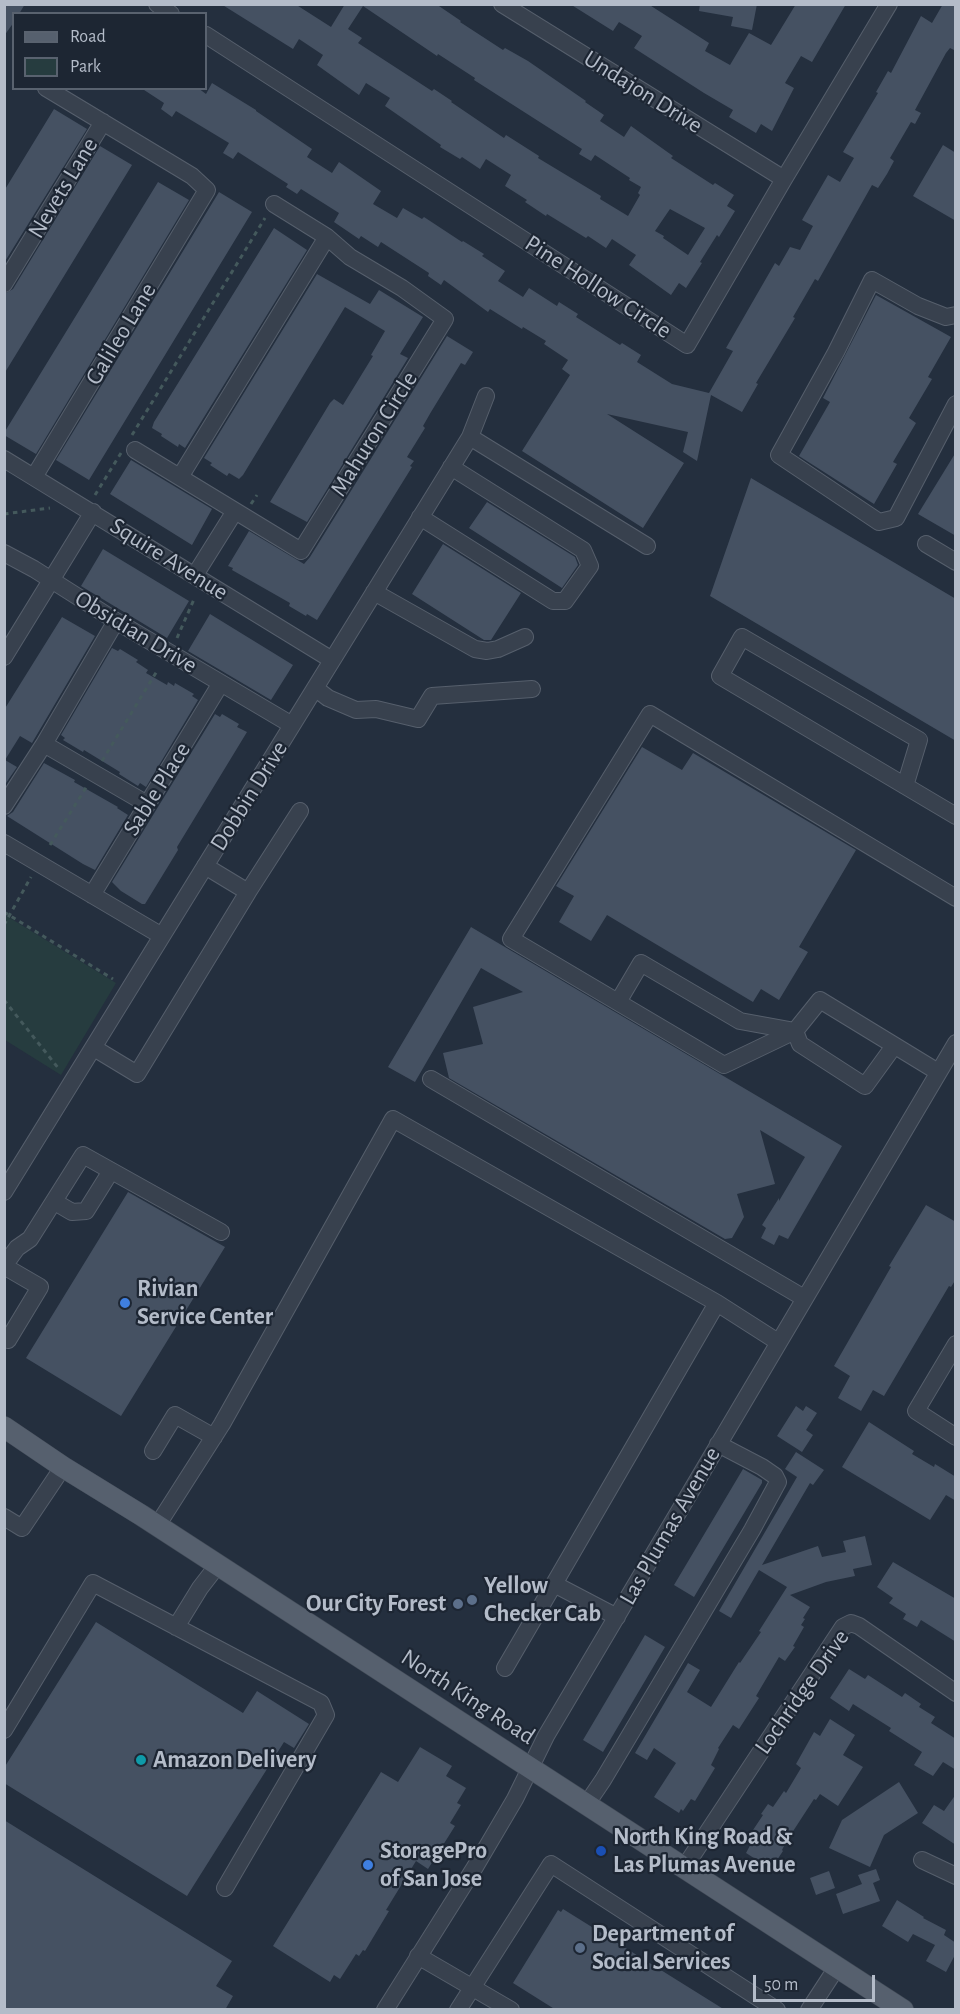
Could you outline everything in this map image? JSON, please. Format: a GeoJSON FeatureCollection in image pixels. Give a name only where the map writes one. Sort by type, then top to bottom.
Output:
{"type":"FeatureCollection","features":[{"type":"Feature","properties":{"kind":"main road","name":"North King Road"},"geometry":{"type":"LineString","coordinates":[[4,1427],[903,2010]]}},
{"type":"Feature","properties":{"kind":"street","name":"Undajon Drive"},"geometry":{"type":"LineString","coordinates":[[502,4],[784,179]]}},
{"type":"Feature","properties":{"kind":"street","name":"Pine Hollow Circle"},"geometry":{"type":"LineString","coordinates":[[207,36],[687,345],[889,4]]}},
{"type":"Feature","properties":{"kind":"street"},"geometry":{"type":"LineString","coordinates":[[49,90],[103,122]]}},
{"type":"Feature","properties":{"kind":"street","name":"Galileo Lane"},"geometry":{"type":"LineString","coordinates":[[34,477],[207,190],[192,176],[103,122]]}},
{"type":"Feature","properties":{"kind":"street","name":"Nevets Lane"},"geometry":{"type":"LineString","coordinates":[[4,284],[103,122]]}},
{"type":"Feature","properties":{"kind":"street","name":"Mahuron Circle"},"geometry":{"type":"LineString","coordinates":[[131,443],[180,477],[301,551],[445,319],[402,288],[350,257],[327,237],[274,204]]}},
{"type":"Feature","properties":{"kind":"street"},"geometry":{"type":"LineString","coordinates":[[180,477],[327,237]]}},
{"type":"Feature","properties":{"kind":"street"},"geometry":{"type":"LineString","coordinates":[[956,315],[946,317],[918,306],[872,280],[836,352],[779,454],[879,522],[896,518],[956,404]]}},
{"type":"Feature","properties":{"kind":"street","name":"Dobbin Drive"},"geometry":{"type":"LineString","coordinates":[[4,1192],[470,437],[486,396]]}},
{"type":"Feature","properties":{"kind":"street"},"geometry":{"type":"LineString","coordinates":[[470,437],[647,546]]}},
{"type":"Feature","properties":{"kind":"street","name":"Squire Avenue"},"geometry":{"type":"LineString","coordinates":[[4,459],[332,660]]}},
{"type":"Feature","properties":{"kind":"street"},"geometry":{"type":"LineString","coordinates":[[420,517],[552,601],[565,601],[590,566],[583,550],[451,466]]}},
{"type":"Feature","properties":{"kind":"street"},"geometry":{"type":"LineString","coordinates":[[195,576],[236,511]]}},
{"type":"Feature","properties":{"kind":"street"},"geometry":{"type":"LineString","coordinates":[[4,657],[93,512]]}},
{"type":"Feature","properties":{"kind":"street"},"geometry":{"type":"LineString","coordinates":[[926,544],[956,562]]}},
{"type":"Feature","properties":{"kind":"street","name":"Obsidian Drive"},"geometry":{"type":"LineString","coordinates":[[4,553],[292,725]]}},
{"type":"Feature","properties":{"kind":"street"},"geometry":{"type":"LineString","coordinates":[[374,592],[474,649],[487,651],[498,649],[525,637]]}},
{"type":"Feature","properties":{"kind":"street"},"geometry":{"type":"LineString","coordinates":[[4,806],[44,744],[116,621]]}},
{"type":"Feature","properties":{"kind":"street"},"geometry":{"type":"LineString","coordinates":[[905,786],[919,740],[742,637],[720,676],[905,786],[956,816]]}},
{"type":"Feature","properties":{"kind":"street","name":"Sable Place"},"geometry":{"type":"LineString","coordinates":[[92,895],[221,683]]}},
{"type":"Feature","properties":{"kind":"street"},"geometry":{"type":"LineString","coordinates":[[315,688],[328,698],[356,710],[376,709],[418,719],[432,696],[532,689]]}},
{"type":"Feature","properties":{"kind":"street"},"geometry":{"type":"LineString","coordinates":[[938,1072],[820,1000],[795,1031],[724,1065],[511,939],[650,714],[956,898]]}},
{"type":"Feature","properties":{"kind":"street"},"geometry":{"type":"LineString","coordinates":[[44,744],[147,804]]}},
{"type":"Feature","properties":{"kind":"street"},"geometry":{"type":"LineString","coordinates":[[93,1048],[137,1074],[248,892],[300,812]]}},
{"type":"Feature","properties":{"kind":"street"},"geometry":{"type":"LineString","coordinates":[[4,843],[162,936]]}},
{"type":"Feature","properties":{"kind":"street"},"geometry":{"type":"LineString","coordinates":[[205,866],[248,892]]}},
{"type":"Feature","properties":{"kind":"street"},"geometry":{"type":"LineString","coordinates":[[618,1002],[641,963],[740,1021],[795,1031]]}},
{"type":"Feature","properties":{"kind":"street"},"geometry":{"type":"LineString","coordinates":[[795,1031],[800,1044],[865,1086],[890,1044]]}},
{"type":"Feature","properties":{"kind":"street","name":"Las Plumas Avenue"},"geometry":{"type":"LineString","coordinates":[[385,2010],[481,1857],[515,1799],[546,1736],[956,1043]]}},
{"type":"Feature","properties":{"kind":"street"},"geometry":{"type":"LineString","coordinates":[[430,1079],[804,1298]]}},
{"type":"Feature","properties":{"kind":"street"},"geometry":{"type":"LineString","coordinates":[[158,1526],[214,1437],[393,1119],[717,1303],[778,1342]]}},
{"type":"Feature","properties":{"kind":"street"},"geometry":{"type":"LineString","coordinates":[[4,1337],[8,1340],[40,1287],[7,1265],[17,1248],[30,1239],[83,1155],[220,1232]]}},
{"type":"Feature","properties":{"kind":"street"},"geometry":{"type":"LineString","coordinates":[[55,1202],[72,1212],[86,1211],[111,1170]]}},
{"type":"Feature","properties":{"kind":"street"},"geometry":{"type":"LineString","coordinates":[[505,1668],[717,1303]]}},
{"type":"Feature","properties":{"kind":"street"},"geometry":{"type":"LineString","coordinates":[[956,1344],[916,1411],[956,1437]]}},
{"type":"Feature","properties":{"kind":"street"},"geometry":{"type":"LineString","coordinates":[[153,1451],[175,1415],[214,1437]]}},
{"type":"Feature","properties":{"kind":"street"},"geometry":{"type":"LineString","coordinates":[[586,1805],[746,1540],[778,1482],[775,1476],[762,1467],[718,1444]]}},
{"type":"Feature","properties":{"kind":"street"},"geometry":{"type":"LineString","coordinates":[[4,1517],[22,1528],[63,1467]]}},
{"type":"Feature","properties":{"kind":"street"},"geometry":{"type":"LineString","coordinates":[[176,1627],[200,1588],[217,1566]]}},
{"type":"Feature","properties":{"kind":"street"},"geometry":{"type":"LineString","coordinates":[[4,1730],[93,1583],[321,1703],[326,1715],[225,1888]]}},
{"type":"Feature","properties":{"kind":"street"},"geometry":{"type":"LineString","coordinates":[[554,1584],[617,1617]]}},
{"type":"Feature","properties":{"kind":"street","name":"Lochridge Drive"},"geometry":{"type":"LineString","coordinates":[[684,1868],[843,1627],[851,1623],[859,1626],[956,1693]]}},
{"type":"Feature","properties":{"kind":"street"},"geometry":{"type":"LineString","coordinates":[[922,1860],[956,1876]]}},
{"type":"Feature","properties":{"kind":"street"},"geometry":{"type":"LineString","coordinates":[[458,2010],[551,1864],[777,2010]]}},
{"type":"Feature","properties":{"kind":"street"},"geometry":{"type":"LineString","coordinates":[[418,1956],[512,2010]]}},
{"type":"Feature","properties":{"kind":"street"},"geometry":{"type":"LineString","coordinates":[[809,2010],[837,1967]]}},
{"type":"Feature","properties":{"kind":"path"},"geometry":{"type":"LineString","coordinates":[[95,495],[131,443],[274,204]]}},
{"type":"Feature","properties":{"kind":"path"},"geometry":{"type":"LineString","coordinates":[[4,514],[49,507],[58,512]]}},
{"type":"Feature","properties":{"kind":"path"},"geometry":{"type":"LineString","coordinates":[[174,642],[183,627],[195,597]]}},
{"type":"Feature","properties":{"kind":"path"},"geometry":{"type":"LineString","coordinates":[[99,765],[157,671]]}},
{"type":"Feature","properties":{"kind":"path"},"geometry":{"type":"LineString","coordinates":[[50,845],[89,783]]}},
{"type":"Feature","properties":{"kind":"path"},"geometry":{"type":"LineString","coordinates":[[4,925],[33,873]]}},
{"type":"Feature","properties":{"kind":"path"},"geometry":{"type":"LineString","coordinates":[[4,912],[113,980]]}},
{"type":"Feature","properties":{"kind":"path"},"geometry":{"type":"LineString","coordinates":[[4,1000],[59,1069]]}},
{"type":"Feature","properties":{"kind":"green space"},"geometry":{"type":"Polygon","coordinates":[[[5,915],[116,983],[61,1075],[5,1040],[5,915]]]}},
{"type":"Feature","properties":{"kind":"building"},"geometry":{"type":"Polygon","coordinates":[[[7,4],[25,4],[20,12],[12,12],[12,25],[4,36],[4,9],[7,4]]]}},
{"type":"Feature","properties":{"kind":"building"},"geometry":{"type":"Polygon","coordinates":[[[221,4],[295,4],[331,27],[345,4],[436,4],[503,50],[505,48],[528,61],[586,101],[604,115],[600,121],[624,137],[631,126],[673,156],[671,158],[713,185],[715,183],[734,195],[727,206],[735,211],[719,237],[717,235],[686,288],[679,283],[671,295],[629,265],[636,255],[612,239],[606,248],[547,214],[546,216],[505,186],[511,175],[486,159],[480,169],[462,157],[460,159],[385,106],[390,98],[366,83],[359,95],[317,65],[323,55],[299,39],[293,49],[221,4]],[[363,6],[348,29],[362,38],[358,43],[432,91],[434,89],[504,138],[506,135],[539,156],[538,158],[601,196],[600,199],[628,216],[640,195],[638,193],[641,187],[629,180],[630,178],[595,155],[591,161],[579,154],[582,149],[363,6]],[[670,209],[655,231],[688,255],[705,228],[670,209]]]}},
{"type":"Feature","properties":{"kind":"building"},"geometry":{"type":"Polygon","coordinates":[[[570,4],[648,4],[709,43],[705,51],[730,65],[749,33],[771,45],[796,4],[846,4],[812,62],[801,56],[785,83],[794,88],[772,131],[761,124],[756,133],[729,117],[733,110],[634,48],[642,36],[619,22],[613,31],[570,4]]]}},
{"type":"Feature","properties":{"kind":"building"},"geometry":{"type":"Polygon","coordinates":[[[700,4],[757,4],[752,30],[731,26],[733,17],[699,11],[700,4]]]}},
{"type":"Feature","properties":{"kind":"building"},"geometry":{"type":"Polygon","coordinates":[[[943,4],[956,4],[956,51],[950,48],[946,53],[915,110],[921,113],[915,124],[911,122],[890,158],[894,161],[887,174],[878,188],[872,185],[818,281],[815,279],[793,317],[795,318],[756,383],[758,384],[742,412],[711,395],[697,461],[683,452],[688,432],[607,414],[684,463],[643,528],[522,451],[570,375],[562,369],[568,360],[544,344],[546,341],[490,309],[488,312],[444,280],[441,285],[428,276],[429,273],[381,242],[378,247],[361,236],[359,239],[334,222],[339,213],[301,189],[297,194],[286,187],[288,184],[238,152],[233,159],[223,153],[229,143],[176,111],[172,117],[161,109],[164,103],[144,90],[201,90],[206,94],[212,83],[312,149],[307,157],[332,173],[339,162],[381,191],[373,204],[397,218],[403,208],[422,219],[424,217],[484,254],[482,256],[505,271],[498,281],[523,297],[529,288],[557,306],[559,302],[578,314],[576,317],[620,345],[622,343],[641,355],[637,362],[672,384],[709,393],[733,351],[726,348],[775,263],[779,266],[790,247],[800,250],[813,226],[802,220],[828,175],[840,182],[854,158],[843,152],[878,93],[876,92],[888,71],[891,73],[921,16],[932,23],[943,4]]]}},
{"type":"Feature","properties":{"kind":"building"},"geometry":{"type":"Polygon","coordinates":[[[54,109],[87,129],[4,263],[4,191],[54,109]]]}},
{"type":"Feature","properties":{"kind":"building"},"geometry":{"type":"Polygon","coordinates":[[[943,145],[956,153],[956,221],[913,196],[943,145]]]}},
{"type":"Feature","properties":{"kind":"building"},"geometry":{"type":"Polygon","coordinates":[[[100,146],[132,165],[4,374],[4,294],[13,289],[100,146]]]}},
{"type":"Feature","properties":{"kind":"building"},"geometry":{"type":"Polygon","coordinates":[[[158,182],[189,200],[36,454],[4,433],[158,182]]]}},
{"type":"Feature","properties":{"kind":"building"},"geometry":{"type":"Polygon","coordinates":[[[219,192],[252,212],[89,480],[56,460],[219,192]]]}},
{"type":"Feature","properties":{"kind":"building"},"geometry":{"type":"Polygon","coordinates":[[[274,228],[307,250],[185,448],[179,444],[178,447],[152,428],[154,422],[274,228]]]}},
{"type":"Feature","properties":{"kind":"building"},"geometry":{"type":"Polygon","coordinates":[[[317,274],[370,304],[379,290],[423,317],[400,354],[408,358],[307,522],[270,502],[330,403],[334,399],[343,405],[373,356],[371,355],[385,331],[345,307],[243,475],[239,479],[229,473],[227,476],[210,465],[212,463],[204,458],[317,274]]]}},
{"type":"Feature","properties":{"kind":"building"},"geometry":{"type":"Polygon","coordinates":[[[876,295],[951,337],[928,377],[932,379],[909,418],[916,423],[893,462],[897,464],[874,504],[799,456],[830,402],[823,398],[876,295]]]}},
{"type":"Feature","properties":{"kind":"building"},"geometry":{"type":"Polygon","coordinates":[[[447,336],[473,352],[465,365],[461,363],[431,412],[423,426],[425,428],[407,457],[414,461],[410,466],[412,467],[317,620],[289,606],[290,603],[232,570],[233,568],[228,566],[249,531],[304,564],[447,336]]]}},
{"type":"Feature","properties":{"kind":"building"},"geometry":{"type":"Polygon","coordinates":[[[956,452],[956,536],[918,514],[956,452]]]}},
{"type":"Feature","properties":{"kind":"building"},"geometry":{"type":"Polygon","coordinates":[[[131,460],[212,509],[192,545],[110,494],[131,460]]]}},
{"type":"Feature","properties":{"kind":"building"},"geometry":{"type":"Polygon","coordinates":[[[751,478],[956,599],[956,741],[710,596],[751,478]]]}},
{"type":"Feature","properties":{"kind":"building"},"geometry":{"type":"Polygon","coordinates":[[[487,502],[575,557],[578,565],[562,588],[469,528],[487,502]]]}},
{"type":"Feature","properties":{"kind":"building"},"geometry":{"type":"Polygon","coordinates":[[[443,544],[521,593],[491,640],[484,640],[412,594],[443,544]]]}},
{"type":"Feature","properties":{"kind":"building"},"geometry":{"type":"Polygon","coordinates":[[[103,549],[189,601],[167,638],[81,586],[103,549]]]}},
{"type":"Feature","properties":{"kind":"building"},"geometry":{"type":"Polygon","coordinates":[[[210,614],[293,665],[271,700],[188,651],[210,614]]]}},
{"type":"Feature","properties":{"kind":"building"},"geometry":{"type":"Polygon","coordinates":[[[62,617],[95,636],[32,743],[20,736],[5,760],[17,767],[4,786],[4,710],[62,617]]]}},
{"type":"Feature","properties":{"kind":"building"},"geometry":{"type":"Polygon","coordinates":[[[112,648],[118,651],[120,649],[138,660],[136,662],[148,670],[146,673],[167,685],[168,682],[174,686],[175,683],[194,694],[192,696],[198,700],[146,787],[140,783],[138,786],[119,774],[120,772],[63,740],[65,738],[61,735],[112,648]]]}},
{"type":"Feature","properties":{"kind":"building"},"geometry":{"type":"Polygon","coordinates":[[[215,714],[220,717],[222,714],[239,724],[237,727],[247,732],[177,847],[178,850],[145,904],[142,904],[121,891],[112,882],[215,714]]]}},
{"type":"Feature","properties":{"kind":"building"},"geometry":{"type":"Polygon","coordinates":[[[642,747],[682,770],[693,753],[856,850],[799,947],[808,952],[779,1000],[761,989],[753,1002],[607,915],[591,941],[559,922],[574,896],[556,886],[642,747]]]}},
{"type":"Feature","properties":{"kind":"building"},"geometry":{"type":"Polygon","coordinates":[[[44,763],[75,780],[74,782],[128,815],[95,870],[7,816],[13,812],[44,763]]]}},
{"type":"Feature","properties":{"kind":"building"},"geometry":{"type":"Polygon","coordinates":[[[471,927],[842,1146],[788,1239],[779,1235],[774,1245],[761,1238],[766,1228],[762,1225],[805,1157],[760,1130],[775,1184],[737,1194],[744,1217],[732,1238],[725,1239],[449,1078],[443,1053],[483,1044],[473,1007],[523,992],[481,968],[415,1082],[388,1067],[471,927]]]}},
{"type":"Feature","properties":{"kind":"building","name":"Rivian Service Center"},"geometry":{"type":"Polygon","coordinates":[[[128,1192],[225,1247],[121,1416],[26,1358],[128,1192]]]}},
{"type":"Feature","properties":{"kind":"building"},"geometry":{"type":"Polygon","coordinates":[[[926,1205],[956,1222],[956,1279],[951,1287],[949,1286],[884,1396],[873,1390],[861,1411],[838,1398],[850,1376],[834,1366],[891,1267],[889,1266],[926,1205]]]}},
{"type":"Feature","properties":{"kind":"building"},"geometry":{"type":"Polygon","coordinates":[[[796,1406],[803,1411],[806,1406],[817,1413],[806,1430],[813,1435],[802,1452],[777,1436],[796,1406]]]}},
{"type":"Feature","properties":{"kind":"building"},"geometry":{"type":"Polygon","coordinates":[[[869,1422],[914,1451],[912,1454],[956,1477],[956,1501],[946,1495],[930,1520],[842,1467],[869,1422]]]}},
{"type":"Feature","properties":{"kind":"building"},"geometry":{"type":"Polygon","coordinates":[[[796,1452],[824,1470],[813,1485],[810,1483],[762,1565],[818,1546],[822,1557],[846,1552],[843,1541],[865,1536],[872,1565],[853,1569],[855,1576],[826,1582],[790,1595],[810,1607],[803,1618],[805,1619],[801,1625],[804,1627],[793,1646],[795,1647],[785,1661],[779,1657],[756,1696],[759,1698],[739,1729],[733,1725],[718,1748],[711,1765],[715,1768],[695,1801],[691,1799],[679,1813],[654,1797],[676,1763],[654,1748],[647,1760],[635,1753],[688,1663],[700,1670],[687,1692],[711,1707],[761,1632],[759,1631],[787,1587],[759,1570],[731,1618],[719,1611],[797,1477],[785,1469],[796,1452]]]}},
{"type":"Feature","properties":{"kind":"building"},"geometry":{"type":"Polygon","coordinates":[[[743,1469],[762,1480],[762,1483],[694,1597],[674,1585],[743,1469]]]}},
{"type":"Feature","properties":{"kind":"building"},"geometry":{"type":"Polygon","coordinates":[[[893,1562],[956,1599],[956,1642],[921,1620],[917,1627],[903,1619],[906,1614],[889,1603],[893,1598],[877,1587],[893,1562]]]}},
{"type":"Feature","properties":{"kind":"building","name":"Amazon Delivery"},"geometry":{"type":"Polygon","coordinates":[[[96,1622],[243,1713],[257,1691],[309,1724],[294,1748],[284,1742],[187,1896],[4,1783],[4,1768],[96,1622]]]}},
{"type":"Feature","properties":{"kind":"building"},"geometry":{"type":"Polygon","coordinates":[[[645,1635],[665,1647],[603,1752],[583,1740],[645,1635]]]}},
{"type":"Feature","properties":{"kind":"building"},"geometry":{"type":"Polygon","coordinates":[[[849,1669],[865,1679],[868,1675],[902,1697],[905,1693],[921,1704],[919,1707],[935,1717],[931,1723],[956,1739],[956,1770],[943,1762],[933,1776],[914,1765],[922,1752],[889,1731],[891,1728],[853,1704],[849,1711],[830,1698],[849,1669]]]}},
{"type":"Feature","properties":{"kind":"building"},"geometry":{"type":"Polygon","coordinates":[[[830,1719],[855,1735],[843,1755],[863,1767],[838,1806],[820,1794],[816,1800],[814,1799],[771,1869],[746,1853],[755,1836],[751,1833],[768,1804],[773,1807],[784,1791],[786,1793],[801,1768],[796,1764],[814,1732],[820,1736],[830,1719]]]}},
{"type":"Feature","properties":{"kind":"building","name":"StoragePro of San Jose"},"geometry":{"type":"Polygon","coordinates":[[[420,1747],[452,1766],[446,1776],[466,1788],[457,1803],[461,1805],[450,1823],[455,1826],[428,1869],[416,1861],[386,1910],[389,1911],[365,1951],[363,1950],[359,1956],[356,1954],[340,1979],[334,1975],[330,1982],[273,1946],[381,1772],[398,1782],[420,1747]]]}},
{"type":"Feature","properties":{"kind":"building"},"geometry":{"type":"Polygon","coordinates":[[[899,1782],[918,1813],[884,1835],[870,1867],[829,1848],[842,1820],[899,1782]]]}},
{"type":"Feature","properties":{"kind":"building"},"geometry":{"type":"Polygon","coordinates":[[[956,1794],[956,1845],[922,1823],[934,1805],[944,1811],[956,1794]]]}},
{"type":"Feature","properties":{"kind":"building"},"geometry":{"type":"Polygon","coordinates":[[[4,1820],[232,1961],[216,1986],[233,1996],[225,2010],[4,2010],[4,1820]]]}},
{"type":"Feature","properties":{"kind":"building"},"geometry":{"type":"Polygon","coordinates":[[[876,1869],[880,1880],[873,1883],[880,1901],[843,1914],[836,1894],[862,1884],[858,1875],[876,1869]]]}},
{"type":"Feature","properties":{"kind":"building"},"geometry":{"type":"Polygon","coordinates":[[[829,1871],[835,1888],[816,1895],[810,1878],[829,1871]]]}},
{"type":"Feature","properties":{"kind":"building"},"geometry":{"type":"Polygon","coordinates":[[[897,1900],[946,1930],[944,1935],[956,1943],[956,1953],[946,1972],[926,1961],[935,1945],[913,1934],[908,1942],[882,1926],[897,1900]]]}},
{"type":"Feature","properties":{"kind":"building","name":"Department of Social Services"},"geometry":{"type":"Polygon","coordinates":[[[563,1909],[725,2010],[556,2010],[513,1983],[558,1910],[561,1912],[563,1909]]]}},
{"type":"Feature","properties":{"kind":"place","name":"Rivian Service Center"},"geometry":{"type":"Point","coordinates":[125,1303]}},
{"type":"Feature","properties":{"kind":"place","name":"Yellow Checker Cab"},"geometry":{"type":"Point","coordinates":[472,1600]}},
{"type":"Feature","properties":{"kind":"place","name":"Our City Forest"},"geometry":{"type":"Point","coordinates":[458,1604]}},
{"type":"Feature","properties":{"kind":"place","name":"Amazon Delivery"},"geometry":{"type":"Point","coordinates":[141,1760]}},
{"type":"Feature","properties":{"kind":"place","name":"North King Road & Las Plumas Avenue"},"geometry":{"type":"Point","coordinates":[601,1851]}},
{"type":"Feature","properties":{"kind":"place","name":"StoragePro of San Jose"},"geometry":{"type":"Point","coordinates":[368,1865]}},
{"type":"Feature","properties":{"kind":"place","name":"Department of Social Services"},"geometry":{"type":"Point","coordinates":[580,1948]}}]}
